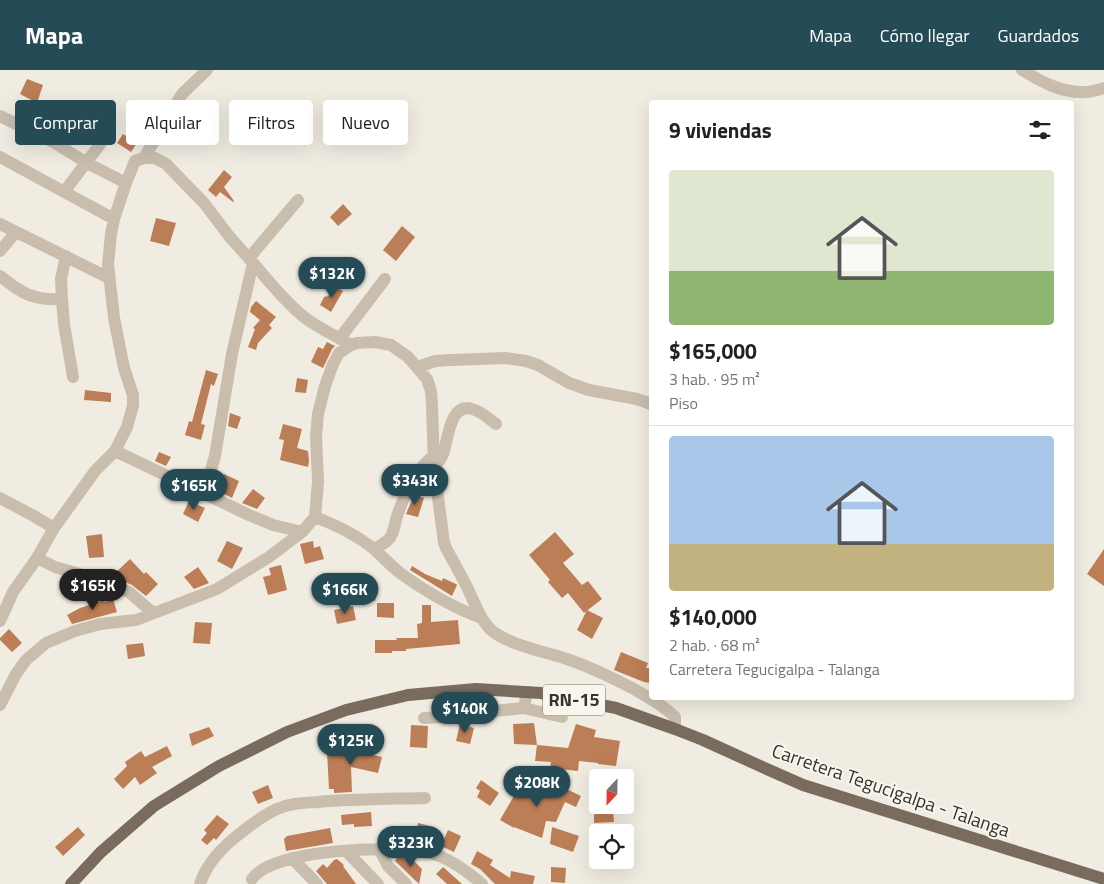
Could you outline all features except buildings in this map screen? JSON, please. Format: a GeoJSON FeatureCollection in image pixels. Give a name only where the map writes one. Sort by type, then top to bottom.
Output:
{"type":"FeatureCollection","features":[{"type":"Feature","properties":{"kind":"main road","name":"Carretera Tegucigalpa - Talanga"},"geometry":{"type":"LineString","coordinates":[[71,884],[101,852],[154,806],[219,766],[287,732],[346,710],[408,695],[476,689],[541,693],[616,708],[703,740],[803,785],[1104,880]]}},
{"type":"Feature","properties":{"kind":"street"},"geometry":{"type":"LineString","coordinates":[[144,158],[182,94],[207,70]]}},
{"type":"Feature","properties":{"kind":"street"},"geometry":{"type":"LineString","coordinates":[[1022,70],[1043,82],[1070,91],[1081,92],[1104,88]]}},
{"type":"Feature","properties":{"kind":"street"},"geometry":{"type":"LineString","coordinates":[[0,116],[53,142],[87,163],[126,183]]}},
{"type":"Feature","properties":{"kind":"street"},"geometry":{"type":"LineString","coordinates":[[64,192],[99,145]]}},
{"type":"Feature","properties":{"kind":"street"},"geometry":{"type":"LineString","coordinates":[[0,157],[114,218]]}},
{"type":"Feature","properties":{"kind":"street"},"geometry":{"type":"LineString","coordinates":[[0,620],[12,592],[37,558],[54,528],[95,471],[115,451],[127,427],[133,406],[133,395],[124,368],[114,318],[108,264],[111,234],[114,218],[135,162],[144,158],[155,158],[166,164],[204,203],[229,236],[303,316],[346,341],[357,343],[375,342],[390,346],[408,357],[427,379],[431,391],[434,462],[446,548],[481,618],[489,628],[497,635],[510,641],[566,659],[604,674],[649,698]]}},
{"type":"Feature","properties":{"kind":"street"},"geometry":{"type":"LineString","coordinates":[[204,494],[215,456],[232,354],[251,260],[298,200]]}},
{"type":"Feature","properties":{"kind":"street"},"geometry":{"type":"LineString","coordinates":[[0,224],[109,278]]}},
{"type":"Feature","properties":{"kind":"street"},"geometry":{"type":"LineString","coordinates":[[0,251],[16,232]]}},
{"type":"Feature","properties":{"kind":"street"},"geometry":{"type":"LineString","coordinates":[[66,256],[61,279],[62,299],[64,324],[73,377]]}},
{"type":"Feature","properties":{"kind":"street"},"geometry":{"type":"LineString","coordinates":[[0,276],[28,295],[42,299],[62,299]]}},
{"type":"Feature","properties":{"kind":"street"},"geometry":{"type":"LineString","coordinates":[[0,705],[13,679],[26,660],[46,643],[75,631],[100,624],[136,620],[217,589],[268,558],[302,532],[315,516],[318,482],[316,437],[318,414],[325,386],[339,353],[385,280]]}},
{"type":"Feature","properties":{"kind":"street"},"geometry":{"type":"LineString","coordinates":[[418,367],[435,361],[452,360],[505,358],[526,361],[538,364],[568,383],[589,390],[637,399],[649,403]]}},
{"type":"Feature","properties":{"kind":"street"},"geometry":{"type":"LineString","coordinates":[[374,549],[389,539],[410,486],[425,462],[439,462],[456,414],[463,408],[472,409],[496,424]]}},
{"type":"Feature","properties":{"kind":"street"},"geometry":{"type":"LineString","coordinates":[[115,451],[249,515],[302,532]]}},
{"type":"Feature","properties":{"kind":"street"},"geometry":{"type":"LineString","coordinates":[[0,498],[54,528]]}},
{"type":"Feature","properties":{"kind":"street"},"geometry":{"type":"LineString","coordinates":[[315,516],[336,525],[374,549],[398,572],[429,593],[481,618]]}},
{"type":"Feature","properties":{"kind":"street"},"geometry":{"type":"LineString","coordinates":[[37,558],[129,592],[153,613]]}},
{"type":"Feature","properties":{"kind":"street"},"geometry":{"type":"LineString","coordinates":[[524,708],[527,692]]}},
{"type":"Feature","properties":{"kind":"street"},"geometry":{"type":"LineString","coordinates":[[652,700],[666,708],[675,717],[675,729]]}},
{"type":"Feature","properties":{"kind":"street"},"geometry":{"type":"LineString","coordinates":[[424,718],[464,716],[524,708],[562,717]]}},
{"type":"Feature","properties":{"kind":"street"},"geometry":{"type":"LineString","coordinates":[[200,884],[209,864],[222,848],[255,822],[278,808],[290,804],[339,800],[425,798]]}},
{"type":"Feature","properties":{"kind":"street"},"geometry":{"type":"LineString","coordinates":[[379,849],[388,866],[406,884]]}},
{"type":"Feature","properties":{"kind":"street"},"geometry":{"type":"LineString","coordinates":[[250,882],[255,874],[292,858],[329,852],[379,849],[410,850],[431,854],[460,866],[482,884]]}},
{"type":"Feature","properties":{"kind":"street"},"geometry":{"type":"LineString","coordinates":[[346,851],[378,884]]}},
{"type":"Feature","properties":{"kind":"street"},"geometry":{"type":"LineString","coordinates":[[292,858],[317,884]]}}]}
